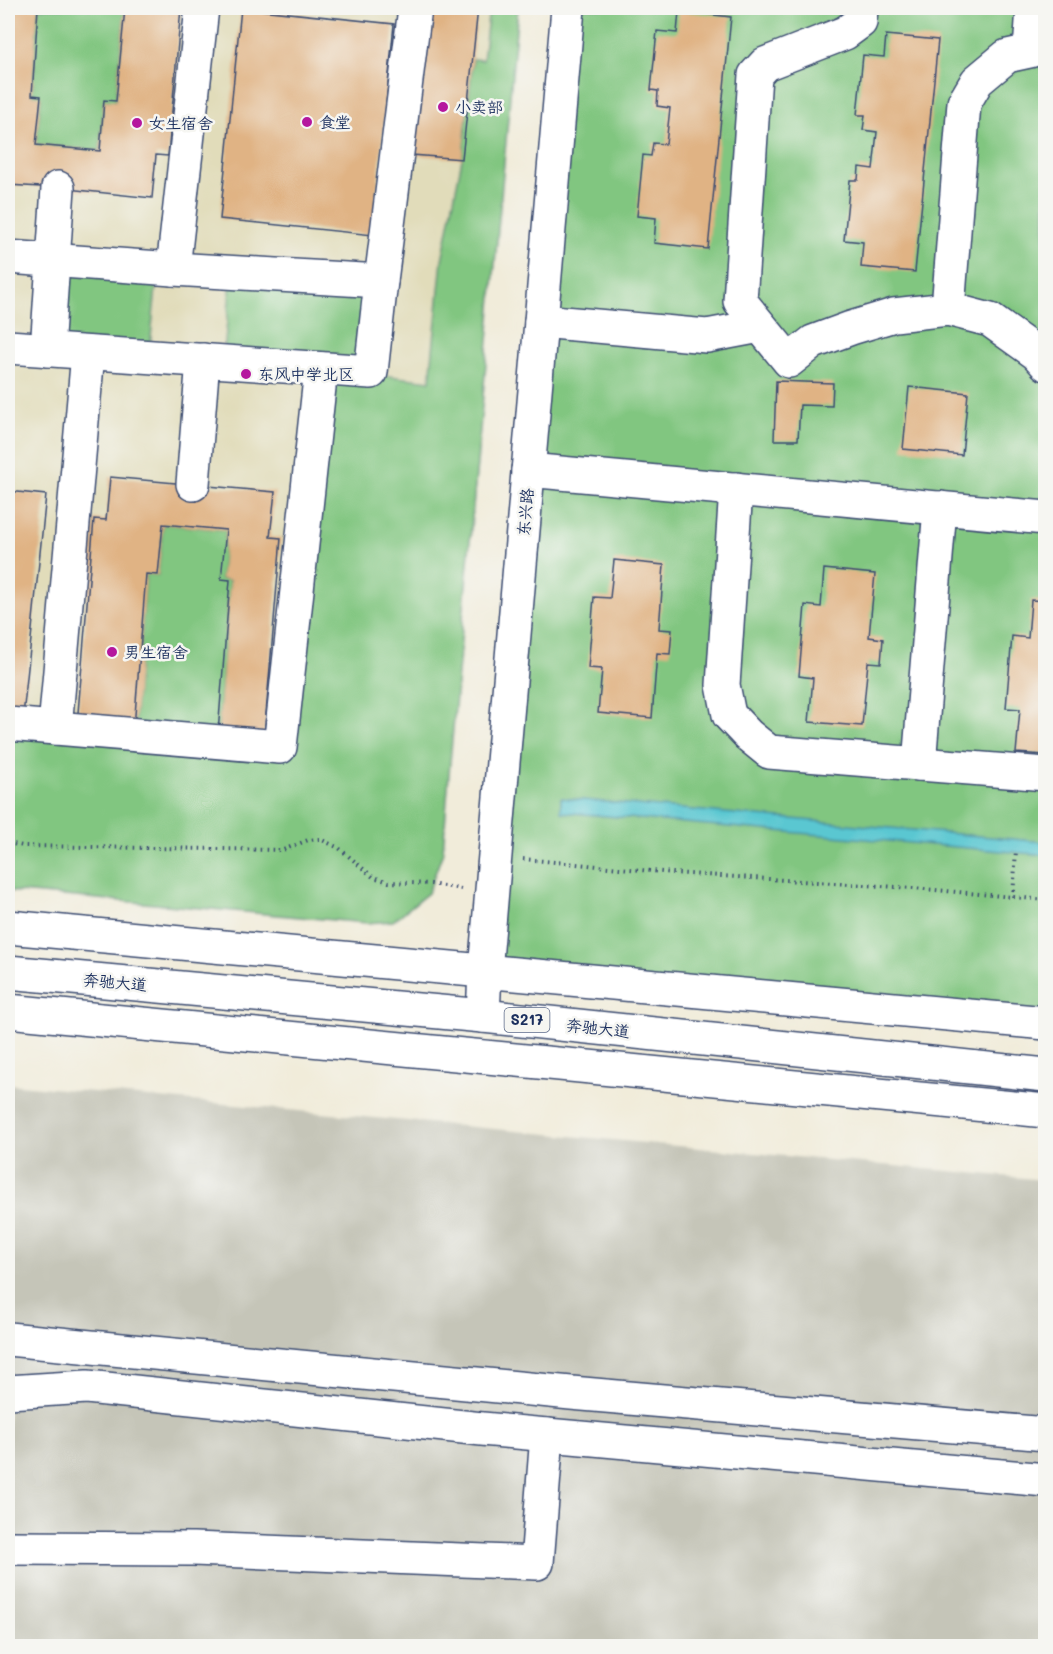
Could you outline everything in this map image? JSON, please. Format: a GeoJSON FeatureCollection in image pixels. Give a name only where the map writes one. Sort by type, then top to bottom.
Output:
{"type":"FeatureCollection","features":[{"type":"Feature","properties":{"kind":"street"},"geometry":{"type":"LineString","coordinates":[[173,269],[202,8]]}},
{"type":"Feature","properties":{"kind":"street"},"geometry":{"type":"LineString","coordinates":[[8,347],[371,372],[415,8]]}},
{"type":"Feature","properties":{"kind":"street","name":"东兴路"},"geometry":{"type":"LineString","coordinates":[[483,1016],[568,8]]}},
{"type":"Feature","properties":{"kind":"street"},"geometry":{"type":"LineString","coordinates":[[861,8],[860,22],[845,33],[765,64],[756,75],[740,301],[789,361],[813,342],[851,328],[894,315],[948,309],[990,320],[1036,353],[1046,364]]}},
{"type":"Feature","properties":{"kind":"street"},"geometry":{"type":"LineString","coordinates":[[948,309],[964,103],[977,81],[1007,56],[1030,51],[1033,8]]}},
{"type":"Feature","properties":{"kind":"street"},"geometry":{"type":"LineString","coordinates":[[47,350],[58,188]]}},
{"type":"Feature","properties":{"kind":"street"},"geometry":{"type":"LineString","coordinates":[[8,257],[381,281]]}},
{"type":"Feature","properties":{"kind":"street"},"geometry":{"type":"LineString","coordinates":[[541,321],[707,336],[760,326]]}},
{"type":"Feature","properties":{"kind":"street"},"geometry":{"type":"LineString","coordinates":[[55,728],[88,353]]}},
{"type":"Feature","properties":{"kind":"street"},"geometry":{"type":"LineString","coordinates":[[193,484],[203,360]]}},
{"type":"Feature","properties":{"kind":"street"},"geometry":{"type":"LineString","coordinates":[[8,724],[280,747],[321,369]]}},
{"type":"Feature","properties":{"kind":"street"},"geometry":{"type":"LineString","coordinates":[[528,470],[1046,518]]}},
{"type":"Feature","properties":{"kind":"street"},"geometry":{"type":"LineString","coordinates":[[736,489],[723,685],[729,715],[748,735],[769,752],[1046,774]]}},
{"type":"Feature","properties":{"kind":"street"},"geometry":{"type":"LineString","coordinates":[[919,764],[940,508]]}},
{"type":"Feature","properties":{"kind":"street"},"geometry":{"type":"LineString","coordinates":[[8,927],[1046,1023]]}},
{"type":"Feature","properties":{"kind":"street","name":"奔驰大道"},"geometry":{"type":"LineString","coordinates":[[8,972],[483,1016],[1046,1075]]}},
{"type":"Feature","properties":{"kind":"street"},"geometry":{"type":"LineString","coordinates":[[162,1026],[166,987]]}},
{"type":"Feature","properties":{"kind":"street"},"geometry":{"type":"LineString","coordinates":[[8,1011],[1046,1111]]}},
{"type":"Feature","properties":{"kind":"street"},"geometry":{"type":"LineString","coordinates":[[8,1339],[571,1393],[1046,1434]]}},
{"type":"Feature","properties":{"kind":"street"},"geometry":{"type":"LineString","coordinates":[[8,1392],[87,1387],[547,1435],[1046,1479]]}},
{"type":"Feature","properties":{"kind":"street"},"geometry":{"type":"LineString","coordinates":[[8,1548],[193,1549],[537,1563],[547,1435]]}},
{"type":"Feature","properties":{"kind":"path"},"geometry":{"type":"LineString","coordinates":[[8,843],[23,846],[283,850],[308,840],[320,839],[339,848],[373,878],[388,882],[431,884],[492,894]]}},
{"type":"Feature","properties":{"kind":"path"},"geometry":{"type":"LineString","coordinates":[[1014,897],[1016,850]]}},
{"type":"Feature","properties":{"kind":"path"},"geometry":{"type":"LineString","coordinates":[[495,856],[673,873],[913,888],[1046,900]]}},
{"type":"Feature","properties":{"kind":"shaded area","name":"东风中学北区"},"geometry":{"type":"Polygon","coordinates":[[[8,8],[518,8],[449,774],[8,740],[8,8]]]}},
{"type":"Feature","properties":{"kind":"shaded area"},"geometry":{"type":"Polygon","coordinates":[[[8,1084],[1045,1180],[1045,1646],[8,1646],[8,1084]]]}},
{"type":"Feature","properties":{"kind":"green space"},"geometry":{"type":"Polygon","coordinates":[[[38,8],[125,8],[116,101],[104,100],[100,151],[36,145],[41,97],[32,95],[38,8]]]}},
{"type":"Feature","properties":{"kind":"green space"},"geometry":{"type":"Polygon","coordinates":[[[489,8],[518,8],[443,852],[428,893],[393,921],[367,923],[8,891],[8,724],[280,747],[321,369],[223,361],[232,272],[381,281],[371,372],[348,371],[430,381],[442,260],[462,159],[473,59],[483,60],[489,8]]]}},
{"type":"Feature","properties":{"kind":"green space"},"geometry":{"type":"Polygon","coordinates":[[[568,8],[1045,8],[1045,1023],[485,971],[568,8]]]}},
{"type":"Feature","properties":{"kind":"green space"},"geometry":{"type":"Polygon","coordinates":[[[53,260],[158,268],[149,357],[47,350],[53,260]]]}},
{"type":"Feature","properties":{"kind":"green space"},"geometry":{"type":"Polygon","coordinates":[[[163,524],[226,530],[221,579],[230,580],[218,733],[134,728],[146,574],[158,575],[163,524]]]}},
{"type":"Feature","properties":{"kind":"water"},"geometry":{"type":"Polygon","coordinates":[[[561,798],[1045,842],[1045,855],[561,812],[561,798]]]}},
{"type":"Feature","properties":{"kind":"building","name":"女生宿舍"},"geometry":{"type":"Polygon","coordinates":[[[8,8],[38,8],[32,95],[41,96],[36,145],[100,151],[104,100],[116,101],[125,8],[181,8],[168,156],[156,155],[152,198],[8,185],[8,8]]]}},
{"type":"Feature","properties":{"kind":"building","name":"食堂"},"geometry":{"type":"Polygon","coordinates":[[[241,8],[394,24],[373,235],[220,219],[241,8]]]}},
{"type":"Feature","properties":{"kind":"building","name":"小卖部"},"geometry":{"type":"Polygon","coordinates":[[[429,8],[478,8],[462,159],[412,155],[429,8]]]}},
{"type":"Feature","properties":{"kind":"building"},"geometry":{"type":"Polygon","coordinates":[[[679,11],[731,17],[708,249],[654,243],[656,218],[637,216],[643,155],[651,156],[653,143],[666,144],[670,108],[657,106],[658,91],[651,90],[657,31],[677,33],[679,11]]]}},
{"type":"Feature","properties":{"kind":"building"},"geometry":{"type":"Polygon","coordinates":[[[886,35],[938,40],[915,272],[861,267],[863,242],[844,240],[850,180],[858,180],[859,167],[873,169],[877,132],[863,130],[865,115],[857,115],[863,55],[884,57],[886,35]]]}},
{"type":"Feature","properties":{"kind":"building"},"geometry":{"type":"Polygon","coordinates":[[[776,381],[833,383],[832,406],[800,405],[798,440],[774,440],[776,381]]]}},
{"type":"Feature","properties":{"kind":"building"},"geometry":{"type":"Polygon","coordinates":[[[909,387],[968,393],[962,455],[903,449],[909,387]]]}},
{"type":"Feature","properties":{"kind":"building","name":"男生宿舍"},"geometry":{"type":"Polygon","coordinates":[[[110,477],[275,492],[270,537],[281,538],[264,737],[218,733],[230,580],[221,579],[226,530],[163,524],[158,575],[146,574],[134,728],[77,725],[94,519],[106,520],[110,477]]]}},
{"type":"Feature","properties":{"kind":"building"},"geometry":{"type":"Polygon","coordinates":[[[8,491],[46,495],[23,716],[8,715],[8,491]]]}},
{"type":"Feature","properties":{"kind":"building"},"geometry":{"type":"Polygon","coordinates":[[[614,560],[664,565],[659,629],[672,630],[670,654],[657,653],[652,718],[598,713],[602,669],[588,668],[594,597],[610,598],[614,560]]]}},
{"type":"Feature","properties":{"kind":"building"},"geometry":{"type":"Polygon","coordinates":[[[824,569],[875,574],[869,637],[883,639],[881,663],[868,662],[862,726],[809,722],[813,678],[799,676],[805,605],[821,607],[824,569]]]}},
{"type":"Feature","properties":{"kind":"building"},"geometry":{"type":"Polygon","coordinates":[[[1031,600],[1046,601],[1046,755],[1016,753],[1020,709],[1006,708],[1012,636],[1028,638],[1031,600]]]}},
{"type":"Feature","properties":{"kind":"place","name":"小卖部"},"geometry":{"type":"Point","coordinates":[443,107]}},
{"type":"Feature","properties":{"kind":"place","name":"食堂"},"geometry":{"type":"Point","coordinates":[307,122]}},
{"type":"Feature","properties":{"kind":"place","name":"女生宿舍"},"geometry":{"type":"Point","coordinates":[137,123]}},
{"type":"Feature","properties":{"kind":"place","name":"东风中学北区"},"geometry":{"type":"Point","coordinates":[246,374]}},
{"type":"Feature","properties":{"kind":"place","name":"男生宿舍"},"geometry":{"type":"Point","coordinates":[112,652]}}]}
